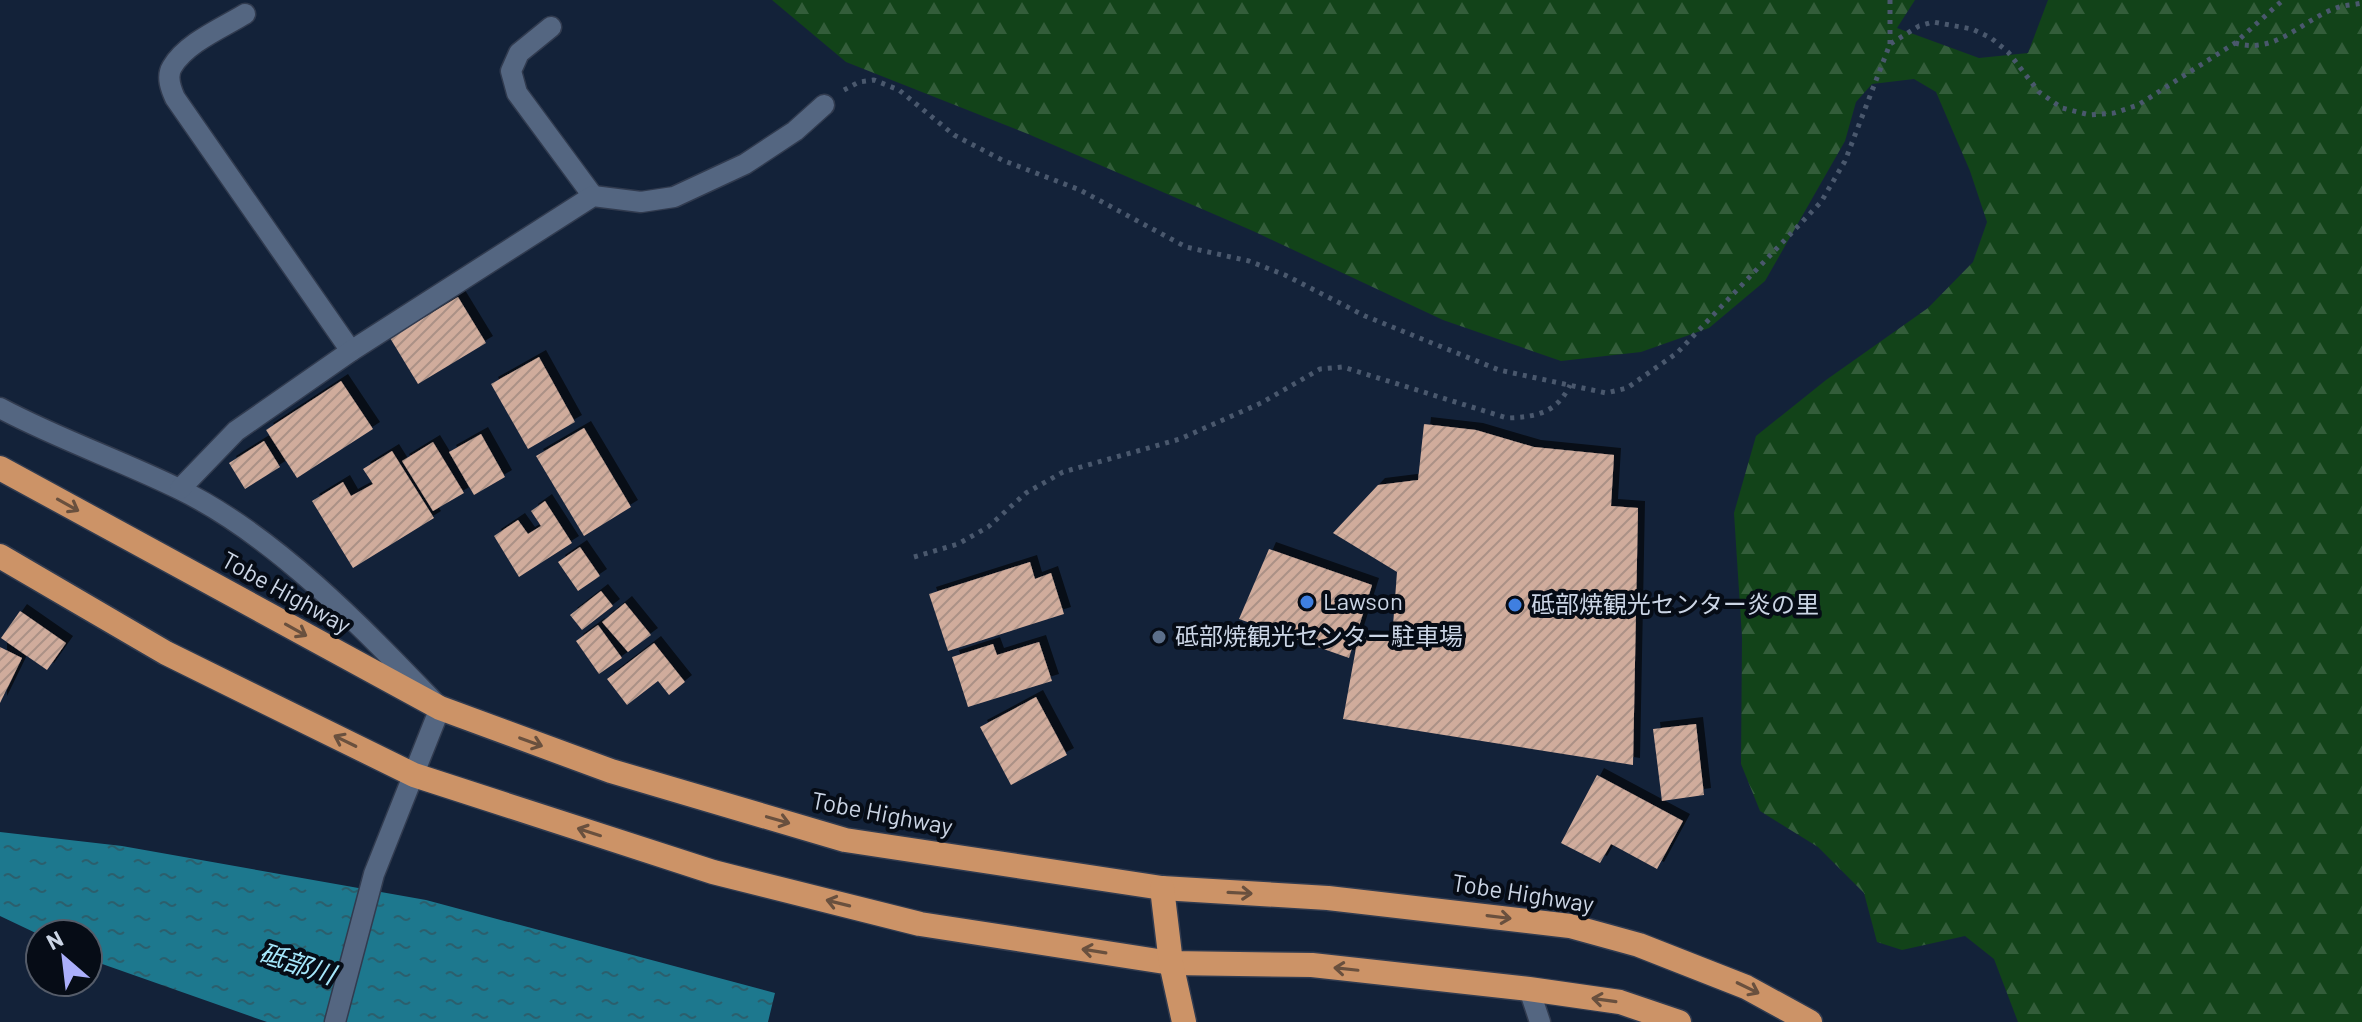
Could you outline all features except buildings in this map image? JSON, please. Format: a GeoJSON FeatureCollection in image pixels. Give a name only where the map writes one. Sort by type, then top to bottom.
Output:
{"type":"FeatureCollection","features":[{"type":"Feature","properties":{"kind":"highway","name":"Tobe Highway"},"geometry":{"type":"LineString","coordinates":[[0,468],[440,708],[611,771],[845,840],[1162,888],[1328,898],[1570,926],[1639,945],[1746,987],[1810,1022]]}},
{"type":"Feature","properties":{"kind":"highway"},"geometry":{"type":"LineString","coordinates":[[0,556],[166,653],[414,775],[713,872],[905,920],[1171,963],[1312,965],[1529,989],[1620,1002],[1679,1022]]}},
{"type":"Feature","properties":{"kind":"highway"},"geometry":{"type":"LineString","coordinates":[[1162,888],[1171,963],[1184,1022]]}},
{"type":"Feature","properties":{"kind":"street"},"geometry":{"type":"LineString","coordinates":[[245,14],[193,45],[170,68],[169,81],[175,98],[351,351]]}},
{"type":"Feature","properties":{"kind":"street"},"geometry":{"type":"LineString","coordinates":[[551,27],[519,53],[511,71],[517,93],[593,196]]}},
{"type":"Feature","properties":{"kind":"street"},"geometry":{"type":"LineString","coordinates":[[180,489],[236,431],[351,351],[593,196],[641,202],[674,197],[745,164],[795,131],[824,105]]}},
{"type":"Feature","properties":{"kind":"street"},"geometry":{"type":"LineString","coordinates":[[0,408],[54,437],[180,489],[259,540],[363,627],[440,708],[374,874],[335,1022]]}},
{"type":"Feature","properties":{"kind":"street"},"geometry":{"type":"LineString","coordinates":[[1529,989],[1540,1022]]}},
{"type":"Feature","properties":{"kind":"path"},"geometry":{"type":"LineString","coordinates":[[824,105],[859,82],[874,80],[899,90],[954,135],[1002,160],[1080,190],[1186,247],[1249,261],[1365,316],[1499,370],[1606,393],[1627,388],[1653,373],[1768,261],[1821,202],[1845,161],[1890,44],[1890,0]]}},
{"type":"Feature","properties":{"kind":"path"},"geometry":{"type":"LineString","coordinates":[[1890,44],[1919,26],[1933,22],[1972,29],[1991,38],[2008,52],[2039,92],[2062,108],[2090,115],[2114,113],[2138,105],[2235,43],[2283,0]]}},
{"type":"Feature","properties":{"kind":"path"},"geometry":{"type":"LineString","coordinates":[[2235,43],[2263,45],[2282,39],[2336,8],[2362,3]]}},
{"type":"Feature","properties":{"kind":"path"},"geometry":{"type":"LineString","coordinates":[[914,557],[958,544],[978,533],[1026,493],[1063,472],[1180,439],[1261,403],[1320,369],[1343,367],[1507,418],[1532,417],[1548,412],[1563,401],[1570,385]]}},
{"type":"Feature","properties":{"kind":"green space"},"geometry":{"type":"Polygon","coordinates":[[[772,0],[1915,0],[1897,28],[1979,58],[2028,53],[2048,0],[2362,0],[2362,1022],[2018,1022],[1994,959],[1965,936],[1902,950],[1877,942],[1864,893],[1818,847],[1760,811],[1741,764],[1742,637],[1734,513],[1756,436],[1826,380],[1928,308],[1973,262],[1987,222],[1970,171],[1936,92],[1914,79],[1872,84],[1856,102],[1845,141],[1765,281],[1709,328],[1641,352],[1561,361],[1443,320],[1253,231],[1028,134],[846,62],[772,0]]]}},
{"type":"Feature","properties":{"kind":"water","name":"砥部川"},"geometry":{"type":"Polygon","coordinates":[[[0,832],[122,846],[426,900],[775,993],[768,1022],[267,1022],[104,965],[104,918],[24,918],[24,927],[0,916],[0,832]]]}},
{"type":"Feature","properties":{"kind":"place","name":"Lawson"},"geometry":{"type":"Point","coordinates":[1307,602]}},
{"type":"Feature","properties":{"kind":"place","name":"砥部焼観光センター炎の里"},"geometry":{"type":"Point","coordinates":[1515,605]}},
{"type":"Feature","properties":{"kind":"place","name":"砥部焼観光センター駐車場"},"geometry":{"type":"Point","coordinates":[1159,637]}}]}
